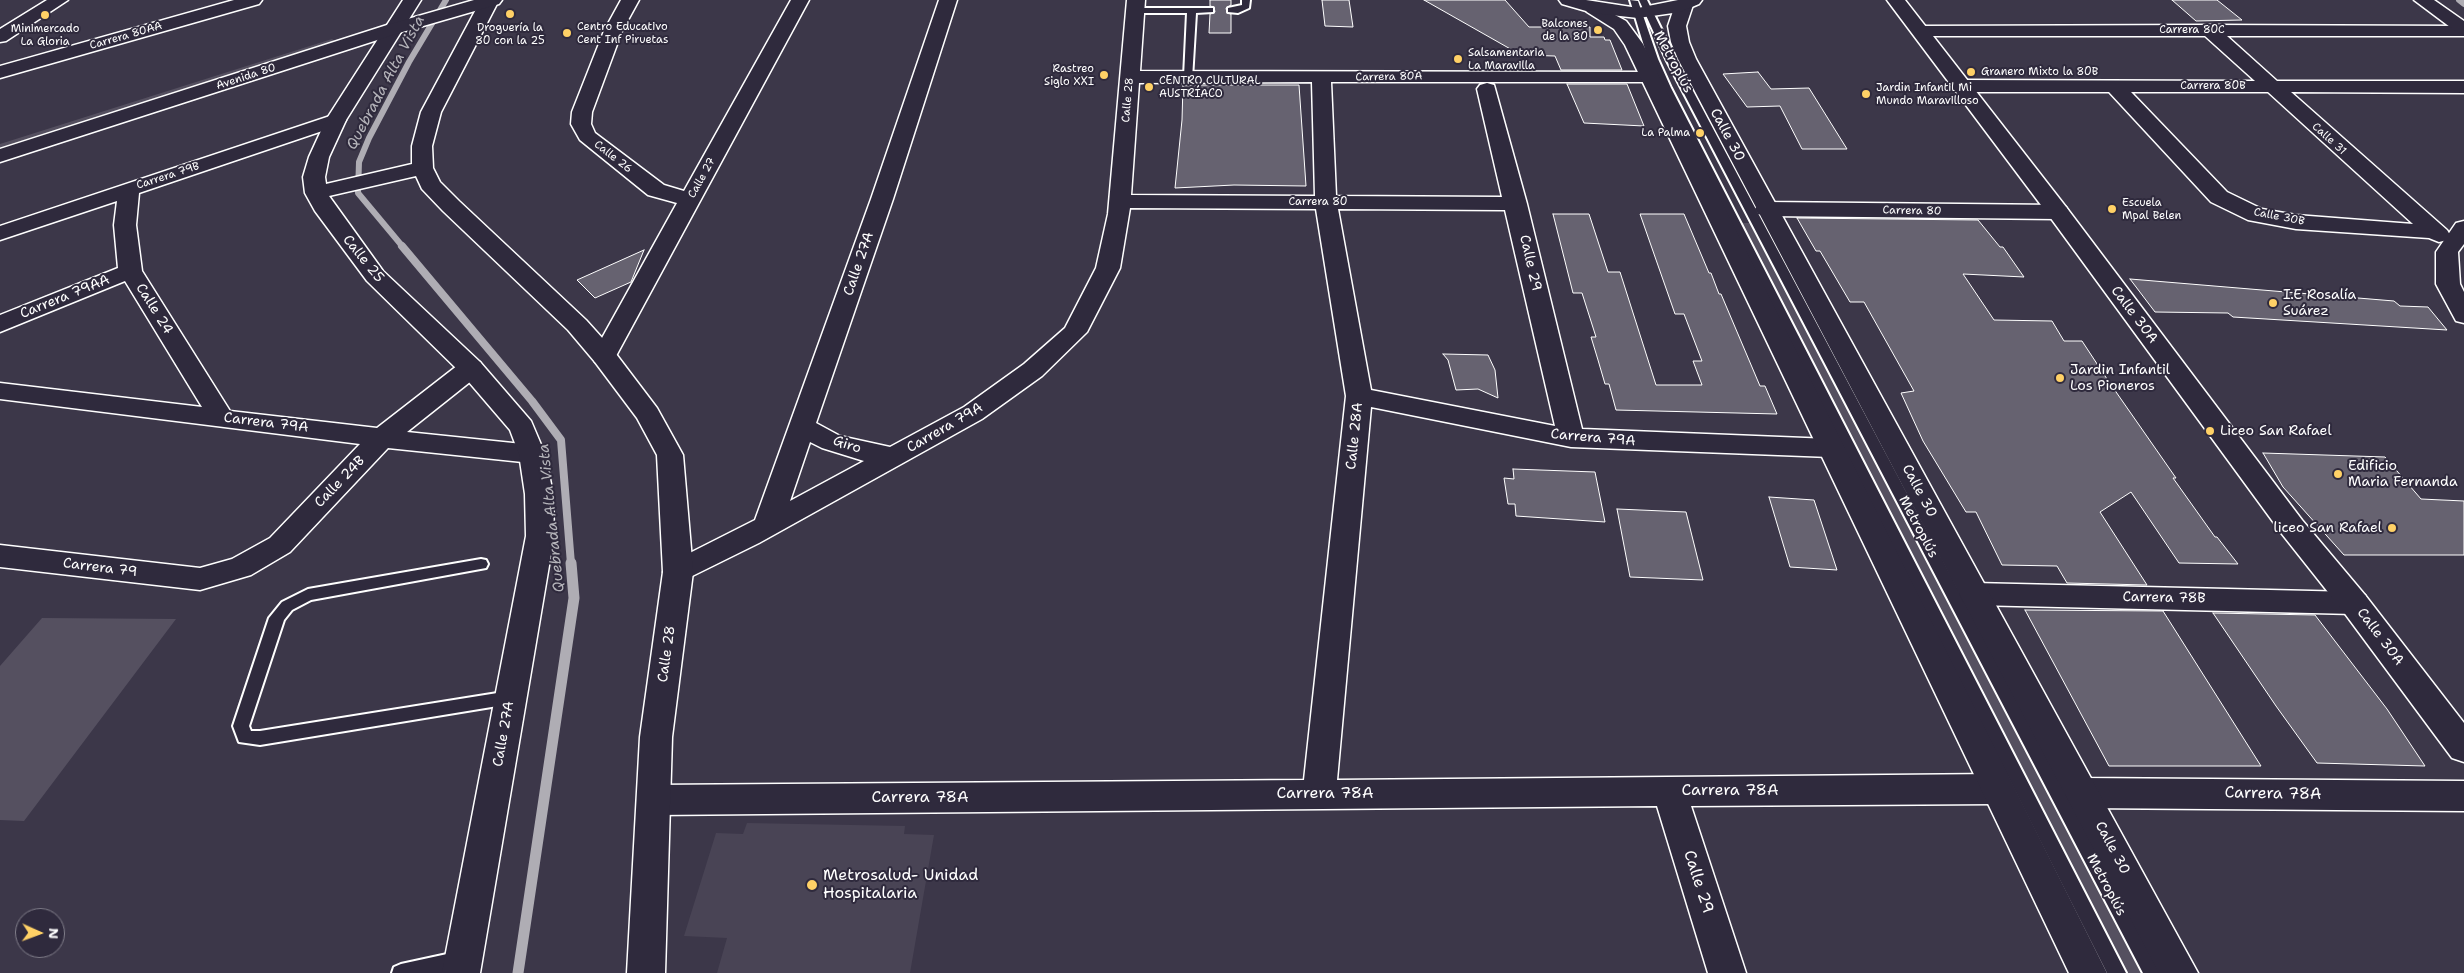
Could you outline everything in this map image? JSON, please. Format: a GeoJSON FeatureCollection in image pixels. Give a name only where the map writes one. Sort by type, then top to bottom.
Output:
{"type":"FeatureCollection","features":[{"type":"Feature","properties":{"kind":"street"},"geometry":{"type":"LineString","coordinates":[[5,31],[59,0]]}},
{"type":"Feature","properties":{"kind":"street","name":"Carrera 80AA"},"geometry":{"type":"LineString","coordinates":[[0,72],[252,0]]}},
{"type":"Feature","properties":{"kind":"street","name":"Avenida 80"},"geometry":{"type":"LineString","coordinates":[[0,156],[445,0]]}},
{"type":"Feature","properties":{"kind":"street"},"geometry":{"type":"LineString","coordinates":[[491,0],[431,112],[422,146],[423,168],[430,184],[577,325],[604,356]]}},
{"type":"Feature","properties":{"kind":"street","name":"Avenida 80"},"geometry":{"type":"LineString","coordinates":[[0,141],[408,14],[462,9],[491,0]]}},
{"type":"Feature","properties":{"kind":"street","name":"Calle 26"},"geometry":{"type":"LineString","coordinates":[[630,0],[610,40],[582,112],[581,124],[587,136],[656,190],[672,196],[691,198]]}},
{"type":"Feature","properties":{"kind":"street","name":"Calle 27"},"geometry":{"type":"LineString","coordinates":[[604,356],[800,0]]}},
{"type":"Feature","properties":{"kind":"street","name":"Calle 27A"},"geometry":{"type":"LineString","coordinates":[[767,526],[882,199],[948,0]]}},
{"type":"Feature","properties":{"kind":"street"},"geometry":{"type":"LineString","coordinates":[[1568,0],[1594,8],[1613,20],[1634,44],[2088,973]]}},
{"type":"Feature","properties":{"kind":"street","name":"Calle 30A"},"geometry":{"type":"LineString","coordinates":[[1896,0],[2058,212],[2292,527],[2354,603],[2464,748]]}},
{"type":"Feature","properties":{"kind":"street"},"geometry":{"type":"LineString","coordinates":[[2423,0],[2464,30]]}},
{"type":"Feature","properties":{"kind":"street"},"geometry":{"type":"LineString","coordinates":[[1594,8],[1688,2]]}},
{"type":"Feature","properties":{"kind":"street","name":"Calle 30"},"geometry":{"type":"LineString","coordinates":[[1688,2],[1677,26],[1680,42],[1766,209],[2179,973]]}},
{"type":"Feature","properties":{"kind":"street","name":"Calle 28"},"geometry":{"type":"LineString","coordinates":[[1120,201],[1136,5]]}},
{"type":"Feature","properties":{"kind":"street"},"geometry":{"type":"LineString","coordinates":[[408,14],[336,120],[319,157],[314,178],[316,193],[423,168]]}},
{"type":"Feature","properties":{"kind":"street","name":"Calle 31"},"geometry":{"type":"LineString","coordinates":[[2208,30],[2270,86],[2450,235]]}},
{"type":"Feature","properties":{"kind":"street","name":"Carrera 80C"},"geometry":{"type":"LineString","coordinates":[[1921,31],[2464,30]]}},
{"type":"Feature","properties":{"kind":"street","name":"Carrera 80A"},"geometry":{"type":"LineString","coordinates":[[1130,77],[1648,76]]}},
{"type":"Feature","properties":{"kind":"street","name":"Calle 28A"},"geometry":{"type":"LineString","coordinates":[[1319,794],[1359,396],[1326,203],[1321,78]]}},
{"type":"Feature","properties":{"kind":"street","name":"Carrera 80B"},"geometry":{"type":"LineString","coordinates":[[1962,86],[2464,87]]}},
{"type":"Feature","properties":{"kind":"street","name":"Calle 30B"},"geometry":{"type":"LineString","coordinates":[[2114,86],[2219,197],[2256,215],[2296,222],[2450,235]]}},
{"type":"Feature","properties":{"kind":"street","name":"Calle 29"},"geometry":{"type":"LineString","coordinates":[[1487,89],[1571,438]]}},
{"type":"Feature","properties":{"kind":"street","name":"Carrera 79B"},"geometry":{"type":"LineString","coordinates":[[0,233],[336,120]]}},
{"type":"Feature","properties":{"kind":"street","name":"Calle 24"},"geometry":{"type":"LineString","coordinates":[[129,189],[125,225],[130,271],[222,418]]}},
{"type":"Feature","properties":{"kind":"street","name":"Calle 25"},"geometry":{"type":"LineString","coordinates":[[316,193],[326,211],[375,276],[471,368],[522,427],[532,454],[540,494]]}},
{"type":"Feature","properties":{"kind":"street","name":"Carrera 80"},"geometry":{"type":"LineString","coordinates":[[1120,201],[1516,204]]}},
{"type":"Feature","properties":{"kind":"street","name":"Carrera 79A"},"geometry":{"type":"LineString","coordinates":[[678,572],[767,526],[973,413],[1034,370],[1075,332],[1108,268],[1120,201]]}},
{"type":"Feature","properties":{"kind":"street","name":"Carrera 80"},"geometry":{"type":"LineString","coordinates":[[1766,209],[2058,212]]}},
{"type":"Feature","properties":{"kind":"street"},"geometry":{"type":"LineString","coordinates":[[2450,235],[2447,252],[2448,284],[2464,316]]}},
{"type":"Feature","properties":{"kind":"street","name":"Carrera 79AA"},"geometry":{"type":"LineString","coordinates":[[0,324],[130,271]]}},
{"type":"Feature","properties":{"kind":"street","name":"Calle 28"},"geometry":{"type":"LineString","coordinates":[[604,356],[648,414],[670,455],[678,572],[656,737],[646,973]]}},
{"type":"Feature","properties":{"kind":"street","name":"Calle 24B"},"geometry":{"type":"LineString","coordinates":[[200,579],[242,567],[280,546],[382,438],[471,368]]}},
{"type":"Feature","properties":{"kind":"street","name":"Carrera 79A"},"geometry":{"type":"LineString","coordinates":[[0,391],[382,438],[532,454]]}},
{"type":"Feature","properties":{"kind":"street","name":"Carrera 79A"},"geometry":{"type":"LineString","coordinates":[[1359,396],[1571,438],[1830,448]]}},
{"type":"Feature","properties":{"kind":"street","name":"Giro"},"geometry":{"type":"LineString","coordinates":[[802,426],[831,442],[856,450],[894,457]]}},
{"type":"Feature","properties":{"kind":"street","name":"Calle 27A"},"geometry":{"type":"LineString","coordinates":[[463,966],[540,536],[540,494]]}},
{"type":"Feature","properties":{"kind":"street","name":"Carrera 79"},"geometry":{"type":"LineString","coordinates":[[0,556],[200,579]]}},
{"type":"Feature","properties":{"kind":"street","name":"Carrera 78B"},"geometry":{"type":"LineString","coordinates":[[1974,594],[2354,603]]}},
{"type":"Feature","properties":{"kind":"street","name":"Carrera 78A"},"geometry":{"type":"LineString","coordinates":[[654,800],[1997,789]]}},
{"type":"Feature","properties":{"kind":"street","name":"Calle 29"},"geometry":{"type":"LineString","coordinates":[[1669,792],[1728,973]]}},
{"type":"Feature","properties":{"kind":"street","name":"Carrera 78A"},"geometry":{"type":"LineString","coordinates":[[2082,793],[2464,796]]}},
{"type":"Feature","properties":{"kind":"lane"},"geometry":{"type":"LineString","coordinates":[[1231,10],[1238,10],[1246,6],[1246,0]]}},
{"type":"Feature","properties":{"kind":"lane"},"geometry":{"type":"LineString","coordinates":[[1136,5],[1210,10]]}},
{"type":"Feature","properties":{"kind":"lane","name":"Metroplús"},"geometry":{"type":"LineString","coordinates":[[1641,6],[1652,59],[1666,88],[2117,973]]}},
{"type":"Feature","properties":{"kind":"lane","name":"Metroplús"},"geometry":{"type":"LineString","coordinates":[[1641,6],[2153,973]]}},
{"type":"Feature","properties":{"kind":"lane"},"geometry":{"type":"LineString","coordinates":[[1189,77],[1192,10]]}},
{"type":"Feature","properties":{"kind":"lane"},"geometry":{"type":"LineString","coordinates":[[481,564],[308,595],[287,606],[277,618],[241,726],[245,737],[260,738],[510,698]]}},
{"type":"Feature","properties":{"kind":"lane"},"geometry":{"type":"LineString","coordinates":[[401,973],[463,966]]}},
{"type":"Feature","properties":{"kind":"shaded area"},"geometry":{"type":"Polygon","coordinates":[[[332,39],[337,43],[0,151],[0,144],[332,39]]]}},
{"type":"Feature","properties":{"kind":"shaded area"},"geometry":{"type":"Polygon","coordinates":[[[1738,223],[1750,223],[2147,973],[2127,973],[1738,223]]]}},
{"type":"Feature","properties":{"kind":"shaded area"},"geometry":{"type":"Polygon","coordinates":[[[42,618],[176,619],[24,821],[0,820],[0,666],[42,618]]]}},
{"type":"Feature","properties":{"kind":"shaded area","name":"Metrosalud- Unidad Hospitalaria"},"geometry":{"type":"Polygon","coordinates":[[[747,823],[905,826],[904,834],[934,835],[910,973],[717,973],[727,938],[684,936],[716,833],[743,834],[747,823]]]}},
{"type":"Feature","properties":{"kind":"building"},"geometry":{"type":"Polygon","coordinates":[[[1210,0],[1231,0],[1231,5],[1226,8],[1227,13],[1231,14],[1231,33],[1209,33],[1210,14],[1215,12],[1214,7],[1210,6],[1210,0]]]}},
{"type":"Feature","properties":{"kind":"building"},"geometry":{"type":"Polygon","coordinates":[[[1322,0],[1349,0],[1353,27],[1325,26],[1322,0]]]}},
{"type":"Feature","properties":{"kind":"building"},"geometry":{"type":"Polygon","coordinates":[[[1424,0],[1505,0],[1529,27],[1590,27],[1590,37],[1604,37],[1605,40],[1610,40],[1622,70],[1561,70],[1555,56],[1521,55],[1424,0]]]}},
{"type":"Feature","properties":{"kind":"building"},"geometry":{"type":"Polygon","coordinates":[[[2172,0],[2217,0],[2242,20],[2196,21],[2172,0]]]}},
{"type":"Feature","properties":{"kind":"building"},"geometry":{"type":"Polygon","coordinates":[[[1758,72],[1771,89],[1809,88],[1847,149],[1802,149],[1780,106],[1747,107],[1723,74],[1758,72]]]}},
{"type":"Feature","properties":{"kind":"building"},"geometry":{"type":"Polygon","coordinates":[[[1567,84],[1627,84],[1644,126],[1584,123],[1567,84]]]}},
{"type":"Feature","properties":{"kind":"building"},"geometry":{"type":"Polygon","coordinates":[[[1183,85],[1299,85],[1306,186],[1234,185],[1175,188],[1182,120],[1183,85]]]}},
{"type":"Feature","properties":{"kind":"building"},"geometry":{"type":"Polygon","coordinates":[[[1553,214],[1589,214],[1608,272],[1620,272],[1656,385],[1702,385],[1693,361],[1702,361],[1684,314],[1675,314],[1640,214],[1684,214],[1709,273],[1711,273],[1719,294],[1721,294],[1760,386],[1765,386],[1777,414],[1616,410],[1609,384],[1605,384],[1591,337],[1596,337],[1582,293],[1573,293],[1553,214]]]}},
{"type":"Feature","properties":{"kind":"building"},"geometry":{"type":"Polygon","coordinates":[[[1797,218],[1978,220],[2000,247],[2003,247],[2024,277],[1963,274],[1994,320],[2052,321],[2064,341],[2082,341],[2176,478],[2173,478],[2215,537],[2217,537],[2238,564],[2179,563],[2131,492],[2100,512],[2147,585],[2067,583],[2057,566],[2002,565],[1976,512],[1966,512],[1923,441],[1901,393],[1914,391],[1864,302],[1850,302],[1820,251],[1816,251],[1797,218]]]}},
{"type":"Feature","properties":{"kind":"building"},"geometry":{"type":"Polygon","coordinates":[[[644,250],[631,282],[595,298],[577,280],[644,250]]]}},
{"type":"Feature","properties":{"kind":"building","name":"I.E Rosalía Suárez"},"geometry":{"type":"Polygon","coordinates":[[[2130,279],[2394,301],[2400,306],[2428,307],[2447,330],[2233,317],[2228,313],[2155,312],[2130,279]]]}},
{"type":"Feature","properties":{"kind":"building"},"geometry":{"type":"Polygon","coordinates":[[[1443,354],[1488,355],[1495,370],[1498,398],[1478,389],[1456,390],[1448,360],[1443,354]]]}},
{"type":"Feature","properties":{"kind":"building","name":"liceo San Rafael"},"geometry":{"type":"Polygon","coordinates":[[[2263,453],[2385,457],[2421,499],[2464,501],[2464,555],[2344,555],[2283,487],[2263,453]]]}},
{"type":"Feature","properties":{"kind":"building"},"geometry":{"type":"Polygon","coordinates":[[[1513,469],[1595,472],[1605,522],[1516,516],[1515,504],[1508,504],[1504,478],[1514,479],[1513,469]]]}},
{"type":"Feature","properties":{"kind":"building"},"geometry":{"type":"Polygon","coordinates":[[[1769,497],[1814,500],[1837,570],[1790,567],[1769,497]]]}},
{"type":"Feature","properties":{"kind":"building"},"geometry":{"type":"Polygon","coordinates":[[[1617,509],[1686,512],[1703,580],[1630,577],[1617,509]]]}},
{"type":"Feature","properties":{"kind":"building"},"geometry":{"type":"Polygon","coordinates":[[[2025,610],[2163,611],[2261,766],[2109,766],[2025,610]]]}},
{"type":"Feature","properties":{"kind":"building"},"geometry":{"type":"Polygon","coordinates":[[[2213,613],[2315,615],[2387,709],[2425,766],[2317,763],[2213,613]]]}},
{"type":"Feature","properties":{"kind":"waterway","name":"Quebrada Alta Vista"},"geometry":{"type":"LineString","coordinates":[[403,247],[358,193],[359,162],[369,138],[409,62],[446,0]]}},
{"type":"Feature","properties":{"kind":"waterway"},"geometry":{"type":"LineString","coordinates":[[2459,0],[2464,4]]}},
{"type":"Feature","properties":{"kind":"waterway","name":"Quebrada Alta Vista"},"geometry":{"type":"LineString","coordinates":[[402,246],[532,401],[561,440],[571,564]]}},
{"type":"Feature","properties":{"kind":"waterway","name":"Quebrada Alta Vista"},"geometry":{"type":"LineString","coordinates":[[518,973],[574,598],[571,563]]}},
{"type":"Feature","properties":{"kind":"place","name":"Droguería la 80 con la 25"},"geometry":{"type":"Point","coordinates":[510,14]}},
{"type":"Feature","properties":{"kind":"place","name":"Minimercado La Gloria"},"geometry":{"type":"Point","coordinates":[45,15]}},
{"type":"Feature","properties":{"kind":"place","name":"Balcones de la 80"},"geometry":{"type":"Point","coordinates":[1598,30]}},
{"type":"Feature","properties":{"kind":"place","name":"Centro Educativo Cent Inf Piruetas"},"geometry":{"type":"Point","coordinates":[567,33]}},
{"type":"Feature","properties":{"kind":"place","name":"Salsamentaria La Maravilla"},"geometry":{"type":"Point","coordinates":[1458,59]}},
{"type":"Feature","properties":{"kind":"place","name":"Granero Mixto la 80B"},"geometry":{"type":"Point","coordinates":[1971,72]}},
{"type":"Feature","properties":{"kind":"place","name":"Rastreo Siglo XXI"},"geometry":{"type":"Point","coordinates":[1104,75]}},
{"type":"Feature","properties":{"kind":"place","name":"CENTRO CULTURAL AUSTRÍACO"},"geometry":{"type":"Point","coordinates":[1149,87]}},
{"type":"Feature","properties":{"kind":"place","name":"Jardin Infantil Mi Mundo Maravilloso"},"geometry":{"type":"Point","coordinates":[1866,94]}},
{"type":"Feature","properties":{"kind":"place","name":"La Palma"},"geometry":{"type":"Point","coordinates":[1700,133]}},
{"type":"Feature","properties":{"kind":"place","name":"Escuela Mpal Belen"},"geometry":{"type":"Point","coordinates":[2112,209]}},
{"type":"Feature","properties":{"kind":"place","name":"I.E Rosalía Suárez"},"geometry":{"type":"Point","coordinates":[2273,303]}},
{"type":"Feature","properties":{"kind":"place","name":"Jardin Infantil Los Pioneros"},"geometry":{"type":"Point","coordinates":[2060,378]}},
{"type":"Feature","properties":{"kind":"place","name":"Liceo San Rafael"},"geometry":{"type":"Point","coordinates":[2210,431]}},
{"type":"Feature","properties":{"kind":"place","name":"Edificio Maria Fernanda"},"geometry":{"type":"Point","coordinates":[2338,474]}},
{"type":"Feature","properties":{"kind":"place","name":"liceo San Rafael"},"geometry":{"type":"Point","coordinates":[2392,528]}},
{"type":"Feature","properties":{"kind":"place","name":"Metrosalud- Unidad Hospitalaria"},"geometry":{"type":"Point","coordinates":[812,885]}}]}
